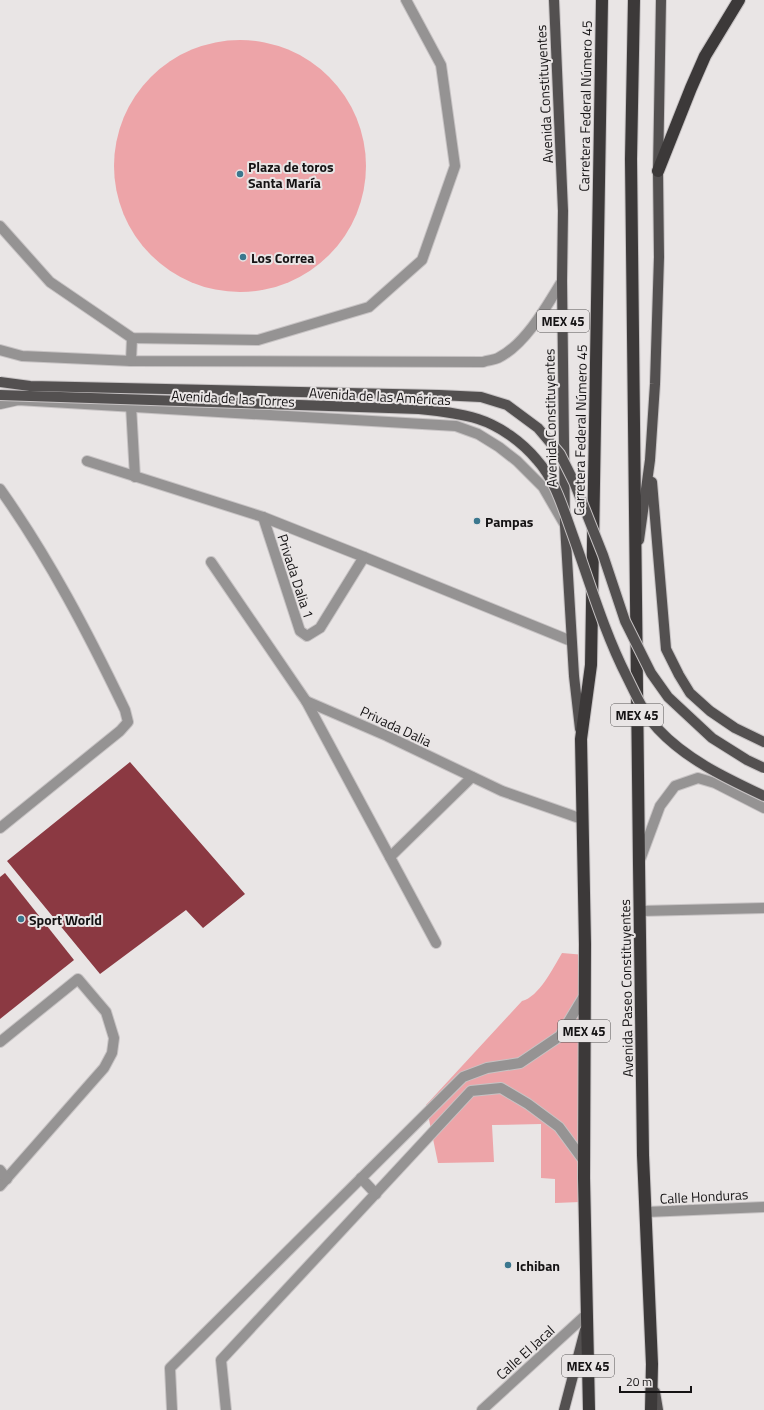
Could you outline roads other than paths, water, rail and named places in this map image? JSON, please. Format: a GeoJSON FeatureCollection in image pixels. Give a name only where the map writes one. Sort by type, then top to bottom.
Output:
{"type":"FeatureCollection","features":[{"type":"Feature","properties":{"kind":"highway","name":"Carretera Federal Número 45"},"geometry":{"type":"LineString","coordinates":[[581,739],[591,665],[602,0]]}},
{"type":"Feature","properties":{"kind":"highway","name":"MEX 45"},"geometry":{"type":"LineString","coordinates":[[634,0],[631,159],[636,566]]}},
{"type":"Feature","properties":{"kind":"highway"},"geometry":{"type":"LineString","coordinates":[[658,171],[705,56],[739,0]]}},
{"type":"Feature","properties":{"kind":"highway","name":"Avenida Paseo Constituyentes"},"geometry":{"type":"LineString","coordinates":[[636,566],[643,1155],[652,1364],[651,1410]]}},
{"type":"Feature","properties":{"kind":"highway","name":"MEX 45"},"geometry":{"type":"LineString","coordinates":[[581,739],[585,944],[584,1161],[589,1410]]}},
{"type":"Feature","properties":{"kind":"main road","name":"Avenida Constituyentes"},"geometry":{"type":"LineString","coordinates":[[554,0],[563,187],[562,281],[565,525],[571,641],[581,739]]}},
{"type":"Feature","properties":{"kind":"main road","name":"MEX 45"},"geometry":{"type":"LineString","coordinates":[[636,566],[650,460],[655,384],[659,257],[658,171],[661,0]]}},
{"type":"Feature","properties":{"kind":"main road"},"geometry":{"type":"LineString","coordinates":[[0,377],[30,386]]}},
{"type":"Feature","properties":{"kind":"main road","name":"Avenida de las Américas"},"geometry":{"type":"LineString","coordinates":[[0,382],[30,386],[439,395],[481,398],[507,405],[538,428],[560,454],[574,482],[603,555],[625,621],[651,673],[668,697],[712,738],[747,760],[764,768]]}},
{"type":"Feature","properties":{"kind":"main road","name":"Avenida de las Américas"},"geometry":{"type":"LineString","coordinates":[[0,395],[162,402],[419,409],[451,412],[479,419],[503,430],[519,442],[538,460],[556,488],[617,658],[643,710],[657,728],[674,744],[696,760],[720,775],[764,796]]}},
{"type":"Feature","properties":{"kind":"main road"},"geometry":{"type":"LineString","coordinates":[[650,460],[666,649],[690,693],[710,711],[735,728],[764,742]]}},
{"type":"Feature","properties":{"kind":"main road"},"geometry":{"type":"LineString","coordinates":[[564,1410],[587,1318]]}},
{"type":"Feature","properties":{"kind":"main road"},"geometry":{"type":"LineString","coordinates":[[652,1364],[658,1410]]}},
{"type":"Feature","properties":{"kind":"street"},"geometry":{"type":"LineString","coordinates":[[0,226],[50,282],[132,338],[258,340],[369,307],[422,260],[455,166],[441,65],[406,0]]}},
{"type":"Feature","properties":{"kind":"street"},"geometry":{"type":"LineString","coordinates":[[0,350],[22,356],[131,361],[483,362],[498,358],[517,345],[544,312],[562,281]]}},
{"type":"Feature","properties":{"kind":"street"},"geometry":{"type":"LineString","coordinates":[[131,361],[132,338]]}},
{"type":"Feature","properties":{"kind":"street"},"geometry":{"type":"LineString","coordinates":[[0,386],[18,400]]}},
{"type":"Feature","properties":{"kind":"street","name":"Avenida de las Torres"},"geometry":{"type":"LineString","coordinates":[[0,404],[18,400],[456,426],[478,434],[499,447],[517,461],[543,487],[565,525]]}},
{"type":"Feature","properties":{"kind":"street"},"geometry":{"type":"LineString","coordinates":[[131,406],[135,477]]}},
{"type":"Feature","properties":{"kind":"street","name":"Privada Dalia 1"},"geometry":{"type":"LineString","coordinates":[[87,461],[263,517],[571,641]]}},
{"type":"Feature","properties":{"kind":"street"},"geometry":{"type":"LineString","coordinates":[[0,489],[24,523],[56,575],[104,665],[125,710],[128,722],[120,731],[0,828]]}},
{"type":"Feature","properties":{"kind":"street","name":"Privada Dalia 1"},"geometry":{"type":"LineString","coordinates":[[263,517],[300,631],[307,636],[320,628],[364,557]]}},
{"type":"Feature","properties":{"kind":"street"},"geometry":{"type":"LineString","coordinates":[[211,562],[306,701],[436,943]]}},
{"type":"Feature","properties":{"kind":"street","name":"Privada Dalia"},"geometry":{"type":"LineString","coordinates":[[306,701],[387,736],[502,792],[582,819]]}},
{"type":"Feature","properties":{"kind":"street"},"geometry":{"type":"LineString","coordinates":[[390,857],[472,777]]}},
{"type":"Feature","properties":{"kind":"street"},"geometry":{"type":"LineString","coordinates":[[639,864],[660,806],[674,786],[698,778],[714,783],[764,808]]}},
{"type":"Feature","properties":{"kind":"street"},"geometry":{"type":"LineString","coordinates":[[640,911],[764,908]]}},
{"type":"Feature","properties":{"kind":"street"},"geometry":{"type":"LineString","coordinates":[[0,1042],[78,979],[106,1012],[114,1038],[112,1053],[104,1068],[4,1183]]}},
{"type":"Feature","properties":{"kind":"street"},"geometry":{"type":"LineString","coordinates":[[172,1410],[170,1368],[463,1077],[487,1068],[520,1063],[560,1036],[584,996]]}},
{"type":"Feature","properties":{"kind":"street"},"geometry":{"type":"LineString","coordinates":[[226,1410],[221,1360],[471,1091],[501,1088],[528,1104],[559,1127],[584,1161]]}},
{"type":"Feature","properties":{"kind":"street"},"geometry":{"type":"LineString","coordinates":[[0,1170],[4,1183]]}},
{"type":"Feature","properties":{"kind":"street"},"geometry":{"type":"LineString","coordinates":[[361,1178],[376,1194]]}},
{"type":"Feature","properties":{"kind":"street","name":"Calle Honduras"},"geometry":{"type":"LineString","coordinates":[[646,1212],[764,1207]]}},
{"type":"Feature","properties":{"kind":"street","name":"Calle El Jacal"},"geometry":{"type":"LineString","coordinates":[[482,1410],[587,1318]]}},
{"type":"Feature","properties":{"kind":"place","name":"Plaza de toros Santa María"},"geometry":{"type":"Point","coordinates":[240,174]}},
{"type":"Feature","properties":{"kind":"place","name":"Los Correa"},"geometry":{"type":"Point","coordinates":[243,257]}},
{"type":"Feature","properties":{"kind":"place","name":"Pampas"},"geometry":{"type":"Point","coordinates":[477,521]}},
{"type":"Feature","properties":{"kind":"place","name":"Sport World"},"geometry":{"type":"Point","coordinates":[21,919]}},
{"type":"Feature","properties":{"kind":"place","name":"Ichiban"},"geometry":{"type":"Point","coordinates":[508,1265]}}]}
